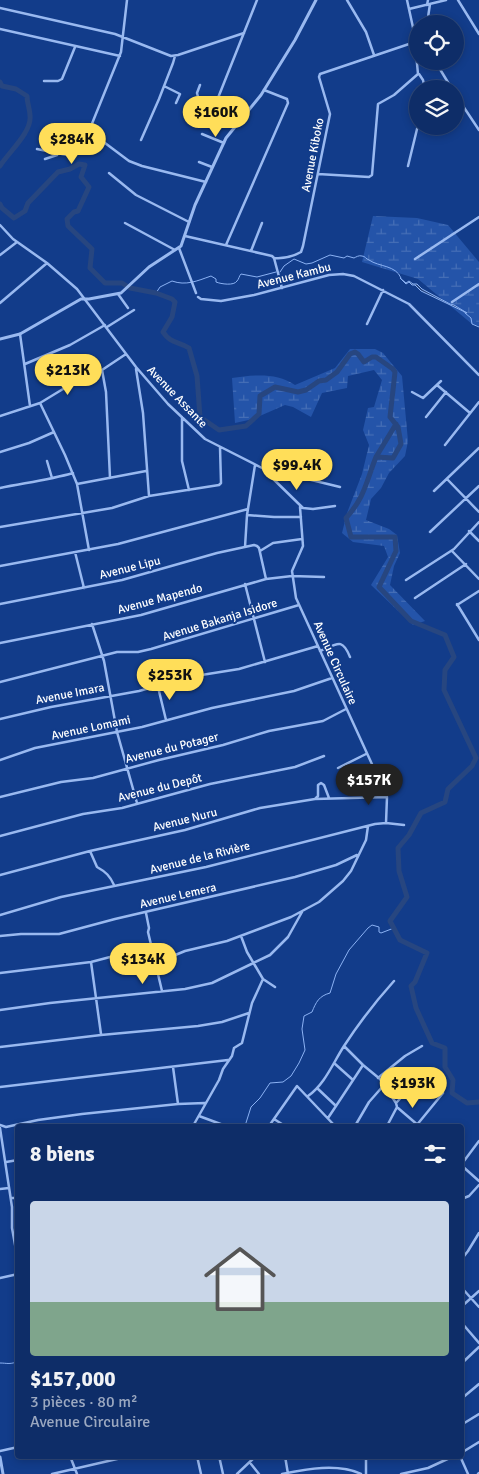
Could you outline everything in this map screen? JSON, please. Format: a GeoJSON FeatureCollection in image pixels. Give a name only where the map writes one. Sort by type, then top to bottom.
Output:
{"type":"FeatureCollection","features":[{"type":"Feature","properties":{"kind":"street"},"geometry":{"type":"LineString","coordinates":[[127,0],[120,56],[89,131],[129,161],[206,182]]}},
{"type":"Feature","properties":{"kind":"street"},"geometry":{"type":"LineString","coordinates":[[200,85],[197,93],[198,97],[215,106],[257,0]]}},
{"type":"Feature","properties":{"kind":"street"},"geometry":{"type":"LineString","coordinates":[[0,339],[20,334],[80,300],[118,294],[125,290],[153,264],[179,248],[212,167],[228,135],[264,90],[302,28],[316,0]]}},
{"type":"Feature","properties":{"kind":"street"},"geometry":{"type":"LineString","coordinates":[[347,0],[366,32],[374,55]]}},
{"type":"Feature","properties":{"kind":"street"},"geometry":{"type":"LineString","coordinates":[[406,0],[410,15]]}},
{"type":"Feature","properties":{"kind":"street"},"geometry":{"type":"LineString","coordinates":[[427,15],[428,0]]}},
{"type":"Feature","properties":{"kind":"street"},"geometry":{"type":"LineString","coordinates":[[409,9],[446,0]]}},
{"type":"Feature","properties":{"kind":"street"},"geometry":{"type":"LineString","coordinates":[[458,0],[478,29],[479,34]]}},
{"type":"Feature","properties":{"kind":"street"},"geometry":{"type":"LineString","coordinates":[[0,8],[123,37],[161,53],[174,56],[244,33]]}},
{"type":"Feature","properties":{"kind":"street"},"geometry":{"type":"LineString","coordinates":[[0,29],[120,56]]}},
{"type":"Feature","properties":{"kind":"street","name":"Avenue Kiboko"},"geometry":{"type":"LineString","coordinates":[[274,258],[285,259],[302,251],[330,113],[319,74],[409,44]]}},
{"type":"Feature","properties":{"kind":"street"},"geometry":{"type":"LineString","coordinates":[[44,81],[58,81],[62,79],[75,47]]}},
{"type":"Feature","properties":{"kind":"street"},"geometry":{"type":"LineString","coordinates":[[141,140],[164,86],[174,56]]}},
{"type":"Feature","properties":{"kind":"street"},"geometry":{"type":"LineString","coordinates":[[418,70],[423,80]]}},
{"type":"Feature","properties":{"kind":"street"},"geometry":{"type":"LineString","coordinates":[[318,174],[371,176],[378,104],[395,94],[418,73]]}},
{"type":"Feature","properties":{"kind":"street"},"geometry":{"type":"LineString","coordinates":[[164,86],[180,94],[176,103]]}},
{"type":"Feature","properties":{"kind":"street"},"geometry":{"type":"LineString","coordinates":[[226,245],[289,102],[287,98],[264,90]]}},
{"type":"Feature","properties":{"kind":"street"},"geometry":{"type":"LineString","coordinates":[[464,107],[479,130]]}},
{"type":"Feature","properties":{"kind":"street"},"geometry":{"type":"LineString","coordinates":[[474,122],[479,120]]}},
{"type":"Feature","properties":{"kind":"street"},"geometry":{"type":"LineString","coordinates":[[37,150],[57,155],[74,156],[93,134]]}},
{"type":"Feature","properties":{"kind":"street"},"geometry":{"type":"LineString","coordinates":[[202,134],[224,143]]}},
{"type":"Feature","properties":{"kind":"street"},"geometry":{"type":"LineString","coordinates":[[408,166],[416,135]]}},
{"type":"Feature","properties":{"kind":"street"},"geometry":{"type":"LineString","coordinates":[[45,159],[57,155]]}},
{"type":"Feature","properties":{"kind":"street"},"geometry":{"type":"LineString","coordinates":[[199,162],[212,167]]}},
{"type":"Feature","properties":{"kind":"street"},"geometry":{"type":"LineString","coordinates":[[109,173],[133,193],[189,222]]}},
{"type":"Feature","properties":{"kind":"street"},"geometry":{"type":"LineString","coordinates":[[415,258],[479,217]]}},
{"type":"Feature","properties":{"kind":"street"},"geometry":{"type":"LineString","coordinates":[[125,223],[175,250]]}},
{"type":"Feature","properties":{"kind":"street"},"geometry":{"type":"LineString","coordinates":[[251,251],[262,223]]}},
{"type":"Feature","properties":{"kind":"street"},"geometry":{"type":"LineString","coordinates":[[0,224],[17,242],[47,263],[86,299]]}},
{"type":"Feature","properties":{"kind":"street"},"geometry":{"type":"LineString","coordinates":[[185,236],[269,255],[274,258],[282,288]]}},
{"type":"Feature","properties":{"kind":"street"},"geometry":{"type":"LineString","coordinates":[[0,255],[17,242]]}},
{"type":"Feature","properties":{"kind":"street","name":"Avenue Kambu"},"geometry":{"type":"LineString","coordinates":[[179,248],[197,295],[200,298],[221,301],[282,288],[329,275],[343,274],[357,278],[405,301],[414,308],[479,375]]}},
{"type":"Feature","properties":{"kind":"street"},"geometry":{"type":"LineString","coordinates":[[0,303],[47,263]]}},
{"type":"Feature","properties":{"kind":"street"},"geometry":{"type":"LineString","coordinates":[[452,302],[479,284]]}},
{"type":"Feature","properties":{"kind":"street"},"geometry":{"type":"LineString","coordinates":[[367,324],[383,290]]}},
{"type":"Feature","properties":{"kind":"street"},"geometry":{"type":"LineString","coordinates":[[118,294],[128,308]]}},
{"type":"Feature","properties":{"kind":"street","name":"Avenue Assante"},"geometry":{"type":"LineString","coordinates":[[86,299],[136,367],[168,404],[205,439],[262,468],[340,486]]}},
{"type":"Feature","properties":{"kind":"street"},"geometry":{"type":"LineString","coordinates":[[25,364],[70,345],[134,310]]}},
{"type":"Feature","properties":{"kind":"street"},"geometry":{"type":"LineString","coordinates":[[20,334],[30,406]]}},
{"type":"Feature","properties":{"kind":"street"},"geometry":{"type":"LineString","coordinates":[[0,416],[40,403],[63,389],[102,370],[126,354]]}},
{"type":"Feature","properties":{"kind":"street"},"geometry":{"type":"LineString","coordinates":[[136,367],[143,413],[149,496]]}},
{"type":"Feature","properties":{"kind":"street"},"geometry":{"type":"LineString","coordinates":[[102,370],[106,392],[110,478]]}},
{"type":"Feature","properties":{"kind":"street"},"geometry":{"type":"LineString","coordinates":[[412,392],[423,398],[441,381]]}},
{"type":"Feature","properties":{"kind":"street"},"geometry":{"type":"LineString","coordinates":[[437,385],[470,414]]}},
{"type":"Feature","properties":{"kind":"street"},"geometry":{"type":"LineString","coordinates":[[426,417],[446,392]]}},
{"type":"Feature","properties":{"kind":"street"},"geometry":{"type":"LineString","coordinates":[[446,445],[479,402]]}},
{"type":"Feature","properties":{"kind":"street"},"geometry":{"type":"LineString","coordinates":[[40,403],[77,484],[89,550]]}},
{"type":"Feature","properties":{"kind":"street"},"geometry":{"type":"LineString","coordinates":[[182,417],[182,461],[189,490]]}},
{"type":"Feature","properties":{"kind":"street"},"geometry":{"type":"LineString","coordinates":[[0,452],[29,443],[54,432]]}},
{"type":"Feature","properties":{"kind":"street"},"geometry":{"type":"LineString","coordinates":[[0,527],[117,507],[149,496],[221,484],[220,447]]}},
{"type":"Feature","properties":{"kind":"street"},"geometry":{"type":"LineString","coordinates":[[434,491],[479,448]]}},
{"type":"Feature","properties":{"kind":"street"},"geometry":{"type":"LineString","coordinates":[[47,461],[52,478]]}},
{"type":"Feature","properties":{"kind":"street"},"geometry":{"type":"LineString","coordinates":[[244,547],[255,465]]}},
{"type":"Feature","properties":{"kind":"street"},"geometry":{"type":"LineString","coordinates":[[262,468],[300,507],[309,509],[335,506]]}},
{"type":"Feature","properties":{"kind":"street"},"geometry":{"type":"LineString","coordinates":[[77,484],[146,471]]}},
{"type":"Feature","properties":{"kind":"street"},"geometry":{"type":"LineString","coordinates":[[0,488],[73,473]]}},
{"type":"Feature","properties":{"kind":"street"},"geometry":{"type":"LineString","coordinates":[[446,479],[479,512]]}},
{"type":"Feature","properties":{"kind":"street"},"geometry":{"type":"LineString","coordinates":[[430,532],[479,486]]}},
{"type":"Feature","properties":{"kind":"street"},"geometry":{"type":"LineString","coordinates":[[292,576],[292,571],[302,550],[300,507]]}},
{"type":"Feature","properties":{"kind":"street"},"geometry":{"type":"LineString","coordinates":[[0,566],[118,544],[156,532],[248,509]]}},
{"type":"Feature","properties":{"kind":"street"},"geometry":{"type":"LineString","coordinates":[[247,515],[274,518],[301,517]]}},
{"type":"Feature","properties":{"kind":"street"},"geometry":{"type":"LineString","coordinates":[[406,580],[452,551],[479,522]]}},
{"type":"Feature","properties":{"kind":"street"},"geometry":{"type":"LineString","coordinates":[[470,531],[479,540]]}},
{"type":"Feature","properties":{"kind":"street"},"geometry":{"type":"LineString","coordinates":[[266,579],[260,551],[273,543],[302,539]]}},
{"type":"Feature","properties":{"kind":"street","name":"Avenue Lipu"},"geometry":{"type":"LineString","coordinates":[[0,604],[136,577],[244,547],[257,546],[260,551]]}},
{"type":"Feature","properties":{"kind":"street"},"geometry":{"type":"LineString","coordinates":[[452,551],[479,579]]}},
{"type":"Feature","properties":{"kind":"street"},"geometry":{"type":"LineString","coordinates":[[75,552],[84,588]]}},
{"type":"Feature","properties":{"kind":"street"},"geometry":{"type":"LineString","coordinates":[[415,598],[466,564]]}},
{"type":"Feature","properties":{"kind":"street","name":"Avenue Mapendo"},"geometry":{"type":"LineString","coordinates":[[0,643],[140,614],[266,579],[292,576],[324,577]]}},
{"type":"Feature","properties":{"kind":"street","name":"Avenue Circulaire"},"geometry":{"type":"LineString","coordinates":[[292,576],[299,605],[387,797],[386,823]]}},
{"type":"Feature","properties":{"kind":"street"},"geometry":{"type":"LineString","coordinates":[[245,584],[265,662]]}},
{"type":"Feature","properties":{"kind":"street"},"geometry":{"type":"LineString","coordinates":[[479,591],[457,605],[479,640]]}},
{"type":"Feature","properties":{"kind":"street","name":"Avenue Bakanja Isidore"},"geometry":{"type":"LineString","coordinates":[[0,682],[122,651],[130,653],[145,651],[299,605]]}},
{"type":"Feature","properties":{"kind":"street"},"geometry":{"type":"LineString","coordinates":[[92,624],[102,656],[117,732],[137,803]]}},
{"type":"Feature","properties":{"kind":"street"},"geometry":{"type":"LineString","coordinates":[[320,651],[342,644],[347,649],[350,657]]}},
{"type":"Feature","properties":{"kind":"street","name":"Avenue Imara"},"geometry":{"type":"LineString","coordinates":[[0,719],[110,695],[158,687],[189,677],[265,662],[318,646]]}},
{"type":"Feature","properties":{"kind":"street","name":"Avenue Lomami"},"geometry":{"type":"LineString","coordinates":[[0,760],[35,748],[117,732],[212,708],[294,691],[332,678]]}},
{"type":"Feature","properties":{"kind":"street"},"geometry":{"type":"LineString","coordinates":[[158,687],[166,720]]}},
{"type":"Feature","properties":{"kind":"street","name":"Avenue du Potager"},"geometry":{"type":"LineString","coordinates":[[0,798],[31,788],[93,778],[223,745],[269,731],[323,721],[346,709]]}},
{"type":"Feature","properties":{"kind":"street"},"geometry":{"type":"LineString","coordinates":[[338,768],[366,754]]}},
{"type":"Feature","properties":{"kind":"street","name":"Avenue du Depôt"},"geometry":{"type":"LineString","coordinates":[[0,836],[83,814],[122,808],[210,784],[295,767],[324,756]]}},
{"type":"Feature","properties":{"kind":"street"},"geometry":{"type":"LineString","coordinates":[[315,799],[318,796],[318,785],[321,783],[324,785],[330,798],[387,797]]}},
{"type":"Feature","properties":{"kind":"street","name":"Avenue Nuru"},"geometry":{"type":"LineString","coordinates":[[0,875],[90,851],[185,830],[260,808],[330,798]]}},
{"type":"Feature","properties":{"kind":"street","name":"Avenue de la Rivière"},"geometry":{"type":"LineString","coordinates":[[0,915],[61,897],[206,867],[368,826],[386,823],[404,825]]}},
{"type":"Feature","properties":{"kind":"street"},"geometry":{"type":"LineString","coordinates":[[156,962],[185,951],[241,936],[302,912],[319,902],[347,876],[366,840],[368,826]]}},
{"type":"Feature","properties":{"kind":"street"},"geometry":{"type":"LineString","coordinates":[[90,851],[97,867],[105,871],[114,885]]}},
{"type":"Feature","properties":{"kind":"street","name":"Avenue Lemera"},"geometry":{"type":"LineString","coordinates":[[0,936],[59,934],[115,919],[310,874],[357,855]]}},
{"type":"Feature","properties":{"kind":"street"},"geometry":{"type":"LineString","coordinates":[[0,1010],[185,989],[212,983],[270,955],[282,944],[302,912]]}},
{"type":"Feature","properties":{"kind":"street"},"geometry":{"type":"LineString","coordinates":[[146,913],[162,991]]}},
{"type":"Feature","properties":{"kind":"street"},"geometry":{"type":"LineString","coordinates":[[241,936],[263,979],[274,987]]}},
{"type":"Feature","properties":{"kind":"street"},"geometry":{"type":"LineString","coordinates":[[0,973],[91,962],[152,946]]}},
{"type":"Feature","properties":{"kind":"street"},"geometry":{"type":"LineString","coordinates":[[91,962],[101,1035]]}},
{"type":"Feature","properties":{"kind":"street"},"geometry":{"type":"LineString","coordinates":[[194,1124],[236,1046],[242,1043],[247,1029],[249,1013],[263,979]]}},
{"type":"Feature","properties":{"kind":"street"},"geometry":{"type":"LineString","coordinates":[[308,1096],[317,1088],[344,1046],[394,981]]}},
{"type":"Feature","properties":{"kind":"street"},"geometry":{"type":"LineString","coordinates":[[0,1047],[198,1026],[222,1022],[249,1013]]}},
{"type":"Feature","properties":{"kind":"street"},"geometry":{"type":"LineString","coordinates":[[344,1046],[378,1078],[397,1107],[416,1124]]}},
{"type":"Feature","properties":{"kind":"street"},"geometry":{"type":"LineString","coordinates":[[378,1078],[405,1056],[422,1046]]}},
{"type":"Feature","properties":{"kind":"street"},"geometry":{"type":"LineString","coordinates":[[0,1088],[228,1060]]}},
{"type":"Feature","properties":{"kind":"street"},"geometry":{"type":"LineString","coordinates":[[334,1063],[353,1080]]}},
{"type":"Feature","properties":{"kind":"street"},"geometry":{"type":"LineString","coordinates":[[328,1118],[363,1065]]}},
{"type":"Feature","properties":{"kind":"street"},"geometry":{"type":"LineString","coordinates":[[173,1067],[178,1104]]}},
{"type":"Feature","properties":{"kind":"street"},"geometry":{"type":"LineString","coordinates":[[396,1103],[412,1086],[440,1075]]}},
{"type":"Feature","properties":{"kind":"street"},"geometry":{"type":"LineString","coordinates":[[356,1124],[370,1102],[384,1085]]}},
{"type":"Feature","properties":{"kind":"street"},"geometry":{"type":"LineString","coordinates":[[270,1124],[297,1086],[333,1124]]}},
{"type":"Feature","properties":{"kind":"street"},"geometry":{"type":"LineString","coordinates":[[317,1088],[336,1106]]}},
{"type":"Feature","properties":{"kind":"street"},"geometry":{"type":"LineString","coordinates":[[419,1124],[443,1092]]}},
{"type":"Feature","properties":{"kind":"street"},"geometry":{"type":"LineString","coordinates":[[15,1238],[12,1228],[13,1214],[0,1127],[56,1118],[178,1104],[205,1103]]}},
{"type":"Feature","properties":{"kind":"street"},"geometry":{"type":"LineString","coordinates":[[388,1124],[397,1107]]}},
{"type":"Feature","properties":{"kind":"street"},"geometry":{"type":"LineString","coordinates":[[198,1116],[220,1124]]}},
{"type":"Feature","properties":{"kind":"street"},"geometry":{"type":"LineString","coordinates":[[274,1118],[282,1124]]}},
{"type":"Feature","properties":{"kind":"street"},"geometry":{"type":"LineString","coordinates":[[464,1161],[479,1141]]}},
{"type":"Feature","properties":{"kind":"street"},"geometry":{"type":"LineString","coordinates":[[6,1162],[15,1160]]}},
{"type":"Feature","properties":{"kind":"street"},"geometry":{"type":"LineString","coordinates":[[464,1168],[479,1181]]}},
{"type":"Feature","properties":{"kind":"street"},"geometry":{"type":"LineString","coordinates":[[464,1198],[469,1196],[479,1185]]}},
{"type":"Feature","properties":{"kind":"street"},"geometry":{"type":"LineString","coordinates":[[0,1189],[9,1188]]}},
{"type":"Feature","properties":{"kind":"street"},"geometry":{"type":"LineString","coordinates":[[464,1256],[479,1233]]}},
{"type":"Feature","properties":{"kind":"street"},"geometry":{"type":"LineString","coordinates":[[0,1278],[15,1275]]}},
{"type":"Feature","properties":{"kind":"street"},"geometry":{"type":"LineString","coordinates":[[464,1290],[479,1307]]}},
{"type":"Feature","properties":{"kind":"street"},"geometry":{"type":"LineString","coordinates":[[464,1305],[479,1291]]}},
{"type":"Feature","properties":{"kind":"street"},"geometry":{"type":"LineString","coordinates":[[464,1326],[479,1345],[464,1361]]}},
{"type":"Feature","properties":{"kind":"street"},"geometry":{"type":"LineString","coordinates":[[464,1396],[479,1384]]}},
{"type":"Feature","properties":{"kind":"street"},"geometry":{"type":"LineString","coordinates":[[464,1423],[479,1414]]}},
{"type":"Feature","properties":{"kind":"street"},"geometry":{"type":"LineString","coordinates":[[464,1451],[479,1442]]}},
{"type":"Feature","properties":{"kind":"street"},"geometry":{"type":"LineString","coordinates":[[0,1451],[15,1448]]}},
{"type":"Feature","properties":{"kind":"street"},"geometry":{"type":"LineString","coordinates":[[0,1457],[1,1469],[4,1474]]}},
{"type":"Feature","properties":{"kind":"street"},"geometry":{"type":"LineString","coordinates":[[71,1459],[77,1474]]}},
{"type":"Feature","properties":{"kind":"street"},"geometry":{"type":"LineString","coordinates":[[52,1474],[118,1459]]}},
{"type":"Feature","properties":{"kind":"street"},"geometry":{"type":"LineString","coordinates":[[198,1459],[201,1474]]}},
{"type":"Feature","properties":{"kind":"street"},"geometry":{"type":"LineString","coordinates":[[220,1459],[223,1474]]}},
{"type":"Feature","properties":{"kind":"street"},"geometry":{"type":"LineString","coordinates":[[237,1474],[253,1459]]}},
{"type":"Feature","properties":{"kind":"street"},"geometry":{"type":"LineString","coordinates":[[286,1459],[288,1473]]}},
{"type":"Feature","properties":{"kind":"street"},"geometry":{"type":"LineString","coordinates":[[366,1459],[366,1474]]}},
{"type":"Feature","properties":{"kind":"street"},"geometry":{"type":"LineString","coordinates":[[400,1474],[412,1473],[428,1468],[448,1459]]}},
{"type":"Feature","properties":{"kind":"street"},"geometry":{"type":"LineString","coordinates":[[461,1459],[468,1474]]}},
{"type":"Feature","properties":{"kind":"street"},"geometry":{"type":"LineString","coordinates":[[250,1463],[259,1474]]}},
{"type":"Feature","properties":{"kind":"street"},"geometry":{"type":"LineString","coordinates":[[282,1474],[329,1468],[349,1469],[361,1474]]}},
{"type":"Feature","properties":{"kind":"green space"},"geometry":{"type":"Polygon","coordinates":[[[373,216],[417,218],[448,225],[479,262],[479,326],[472,324],[418,279],[362,262],[373,216]]]}},
{"type":"Feature","properties":{"kind":"green space"},"geometry":{"type":"Polygon","coordinates":[[[350,349],[375,349],[383,353],[402,376],[408,441],[405,456],[389,473],[381,488],[371,499],[366,520],[389,529],[397,535],[400,553],[394,566],[390,585],[425,621],[413,625],[371,585],[388,557],[384,546],[353,542],[342,533],[347,513],[362,474],[369,445],[363,430],[368,408],[374,407],[382,380],[374,370],[348,376],[347,388],[322,393],[311,417],[293,407],[285,405],[253,419],[235,423],[232,378],[256,375],[272,376],[295,385],[335,368],[350,349]]]}},
{"type":"Feature","properties":{"kind":"shaded area"},"geometry":{"type":"Polygon","coordinates":[[[400,278],[406,283],[409,281],[417,284],[422,289],[467,313],[421,291],[409,282],[406,284],[400,278]]]}},
{"type":"Feature","properties":{"kind":"waterway"},"geometry":{"type":"LineString","coordinates":[[0,82],[2,86],[16,89],[27,96],[30,116],[27,129],[0,166]]}},
{"type":"Feature","properties":{"kind":"waterway"},"geometry":{"type":"LineString","coordinates":[[0,204],[14,218],[25,211],[28,203],[58,172],[79,164],[85,165],[81,177],[89,187],[78,211],[74,212],[67,219],[68,226],[92,249],[90,268],[105,283],[122,283],[130,288],[156,293],[175,302],[172,317],[163,332],[172,340],[189,348],[197,376],[200,417],[219,430],[246,426],[259,414],[260,396],[275,387],[298,392],[306,390],[337,372],[350,354],[355,352],[364,362],[372,357],[376,357],[395,372],[390,417],[398,427],[401,444],[393,458],[376,457],[361,496],[346,518],[351,537],[395,537],[396,551],[379,587],[411,621],[445,635],[454,657],[445,670],[444,690],[476,758],[472,766],[448,789],[445,802],[421,813],[409,835],[398,848],[399,871],[407,897],[390,921],[400,940],[427,953],[415,982],[411,986],[416,1008],[432,1043],[445,1048],[445,1067],[453,1080],[452,1093],[467,1103],[479,1102]]}},
{"type":"Feature","properties":{"kind":"waterway"},"geometry":{"type":"LineString","coordinates":[[280,272],[284,266],[294,259],[306,264],[330,255],[344,258],[347,256],[354,258],[364,256],[368,260],[391,268],[401,278]]}},
{"type":"Feature","properties":{"kind":"waterway"},"geometry":{"type":"LineString","coordinates":[[156,293],[160,287],[172,281],[187,283],[211,276],[216,279],[216,282],[230,284],[235,283],[241,274],[257,277],[276,272]]}},
{"type":"Feature","properties":{"kind":"waterway"},"geometry":{"type":"LineString","coordinates":[[465,313],[471,318],[472,324],[479,327]]}},
{"type":"Feature","properties":{"kind":"waterway"},"geometry":{"type":"LineString","coordinates":[[376,457],[396,424]]}},
{"type":"Feature","properties":{"kind":"waterway"},"geometry":{"type":"LineString","coordinates":[[246,1124],[251,1107],[270,1083],[283,1082],[291,1076],[299,1063],[305,1050],[302,1029],[304,1016],[312,1012],[317,1002],[330,993],[336,974],[349,950],[372,925],[379,927],[379,932],[381,933],[394,928]]}},
{"type":"Feature","properties":{"kind":"waterway"},"geometry":{"type":"LineString","coordinates":[[0,1363],[15,1362]]}}]}
